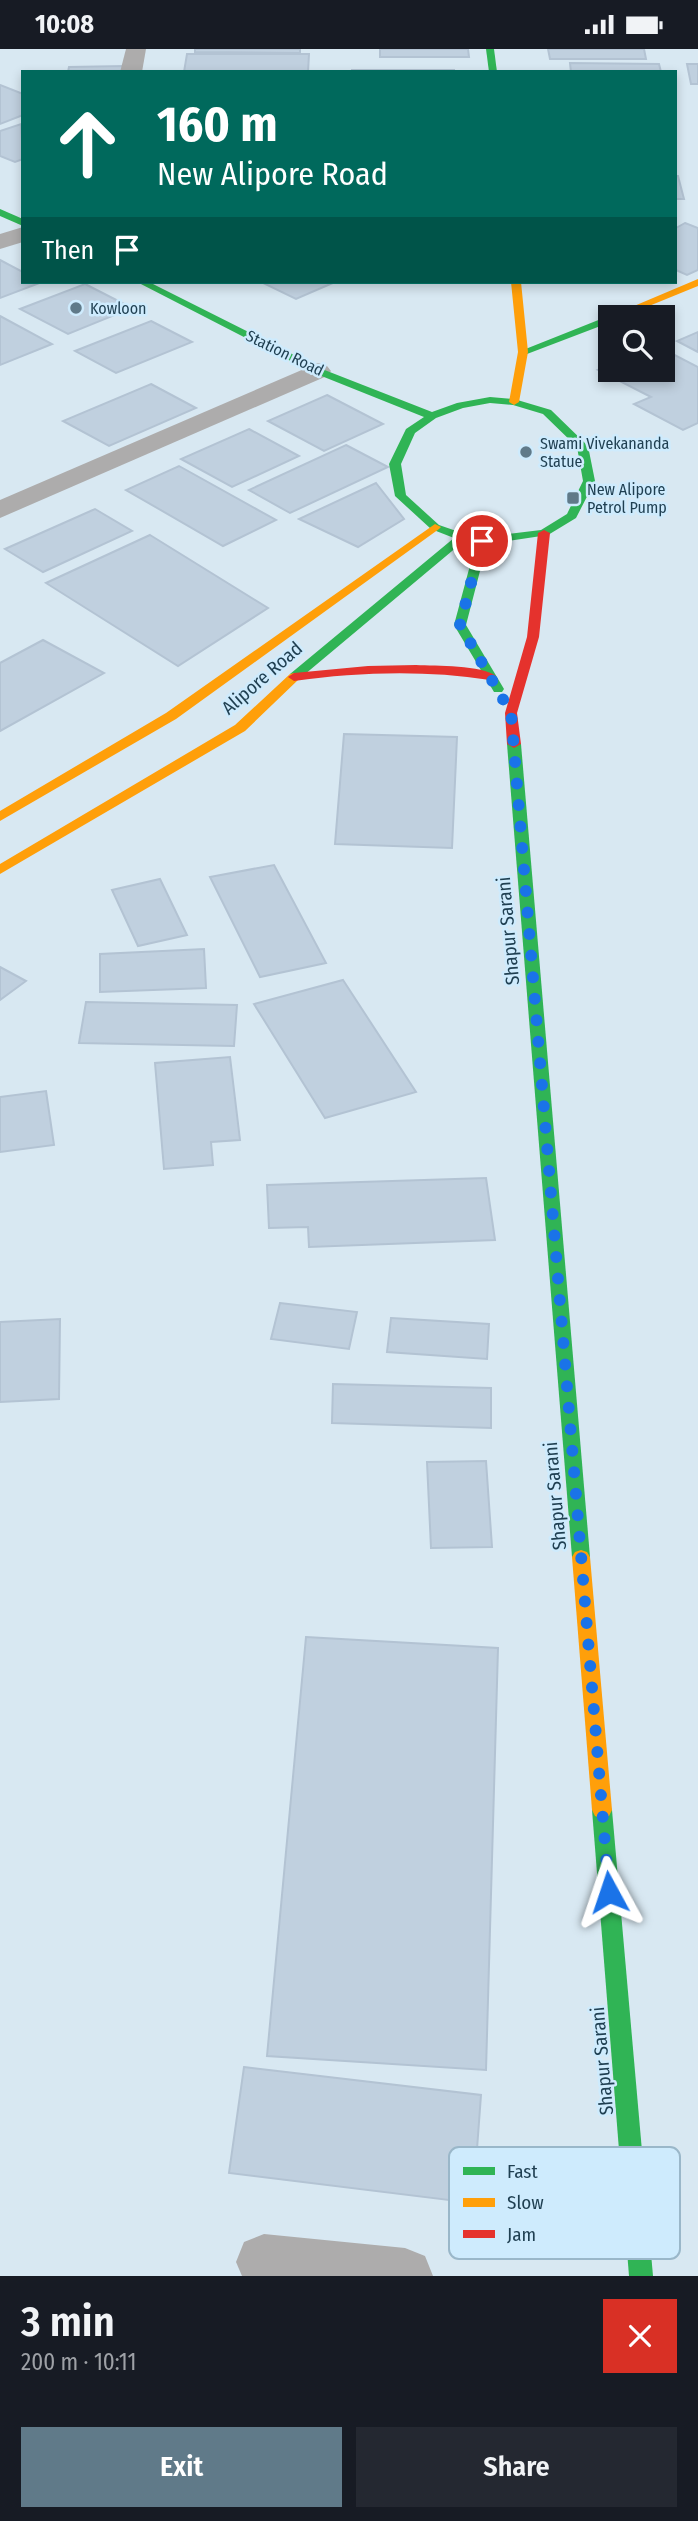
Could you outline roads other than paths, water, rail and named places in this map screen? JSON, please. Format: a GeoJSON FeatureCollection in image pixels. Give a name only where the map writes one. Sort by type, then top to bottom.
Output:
{"type":"FeatureCollection","features":[{"type":"Feature","properties":{"kind":"street"},"geometry":{"type":"LineString","coordinates":[[131,70],[136,49]]}},
{"type":"Feature","properties":{"kind":"street"},"geometry":{"type":"LineString","coordinates":[[490,49],[493,70]]}},
{"type":"Feature","properties":{"kind":"street"},"geometry":{"type":"LineString","coordinates":[[0,212],[21,222]]}},
{"type":"Feature","properties":{"kind":"street"},"geometry":{"type":"LineString","coordinates":[[0,242],[21,235]]}},
{"type":"Feature","properties":{"kind":"street"},"geometry":{"type":"LineString","coordinates":[[641,305],[698,282]]}},
{"type":"Feature","properties":{"kind":"street","name":"Station Road"},"geometry":{"type":"LineString","coordinates":[[146,284],[318,371],[432,416]]}},
{"type":"Feature","properties":{"kind":"street"},"geometry":{"type":"LineString","coordinates":[[514,402],[523,352],[516,284]]}},
{"type":"Feature","properties":{"kind":"street"},"geometry":{"type":"LineString","coordinates":[[523,352],[598,323]]}},
{"type":"Feature","properties":{"kind":"street"},"geometry":{"type":"LineString","coordinates":[[0,510],[318,371]]}},
{"type":"Feature","properties":{"kind":"street"},"geometry":{"type":"LineString","coordinates":[[490,400],[514,402],[547,412],[582,446],[589,481],[572,516],[544,533],[482,541],[435,527],[401,496],[395,464],[410,431],[432,416],[470,403],[490,400]]}},
{"type":"Feature","properties":{"kind":"street","name":"Alipore Road"},"geometry":{"type":"LineString","coordinates":[[0,817],[172,716],[435,527]]}},
{"type":"Feature","properties":{"kind":"street"},"geometry":{"type":"LineString","coordinates":[[511,713],[533,637],[544,533]]}},
{"type":"Feature","properties":{"kind":"street","name":"Alipore Road"},"geometry":{"type":"LineString","coordinates":[[0,870],[240,728],[294,677],[462,537]]}},
{"type":"Feature","properties":{"kind":"street"},"geometry":{"type":"LineString","coordinates":[[482,541],[460,625],[511,713]]}},
{"type":"Feature","properties":{"kind":"street"},"geometry":{"type":"LineString","coordinates":[[294,677],[402,665],[439,667],[490,676]]}},
{"type":"Feature","properties":{"kind":"street","name":"Shapur Sarani"},"geometry":{"type":"LineString","coordinates":[[511,713],[630,2147]]}},
{"type":"Feature","properties":{"kind":"street"},"geometry":{"type":"LineString","coordinates":[[264,2262],[405,2276]]}},
{"type":"Feature","properties":{"kind":"place","name":"Kowloon"},"geometry":{"type":"Point","coordinates":[76,308]}},
{"type":"Feature","properties":{"kind":"place","name":"Swami Vivekananda Statue"},"geometry":{"type":"Point","coordinates":[526,452]}},
{"type":"Feature","properties":{"kind":"place","name":"New Alipore Petrol Pump"},"geometry":{"type":"Point","coordinates":[573,498]}}]}
